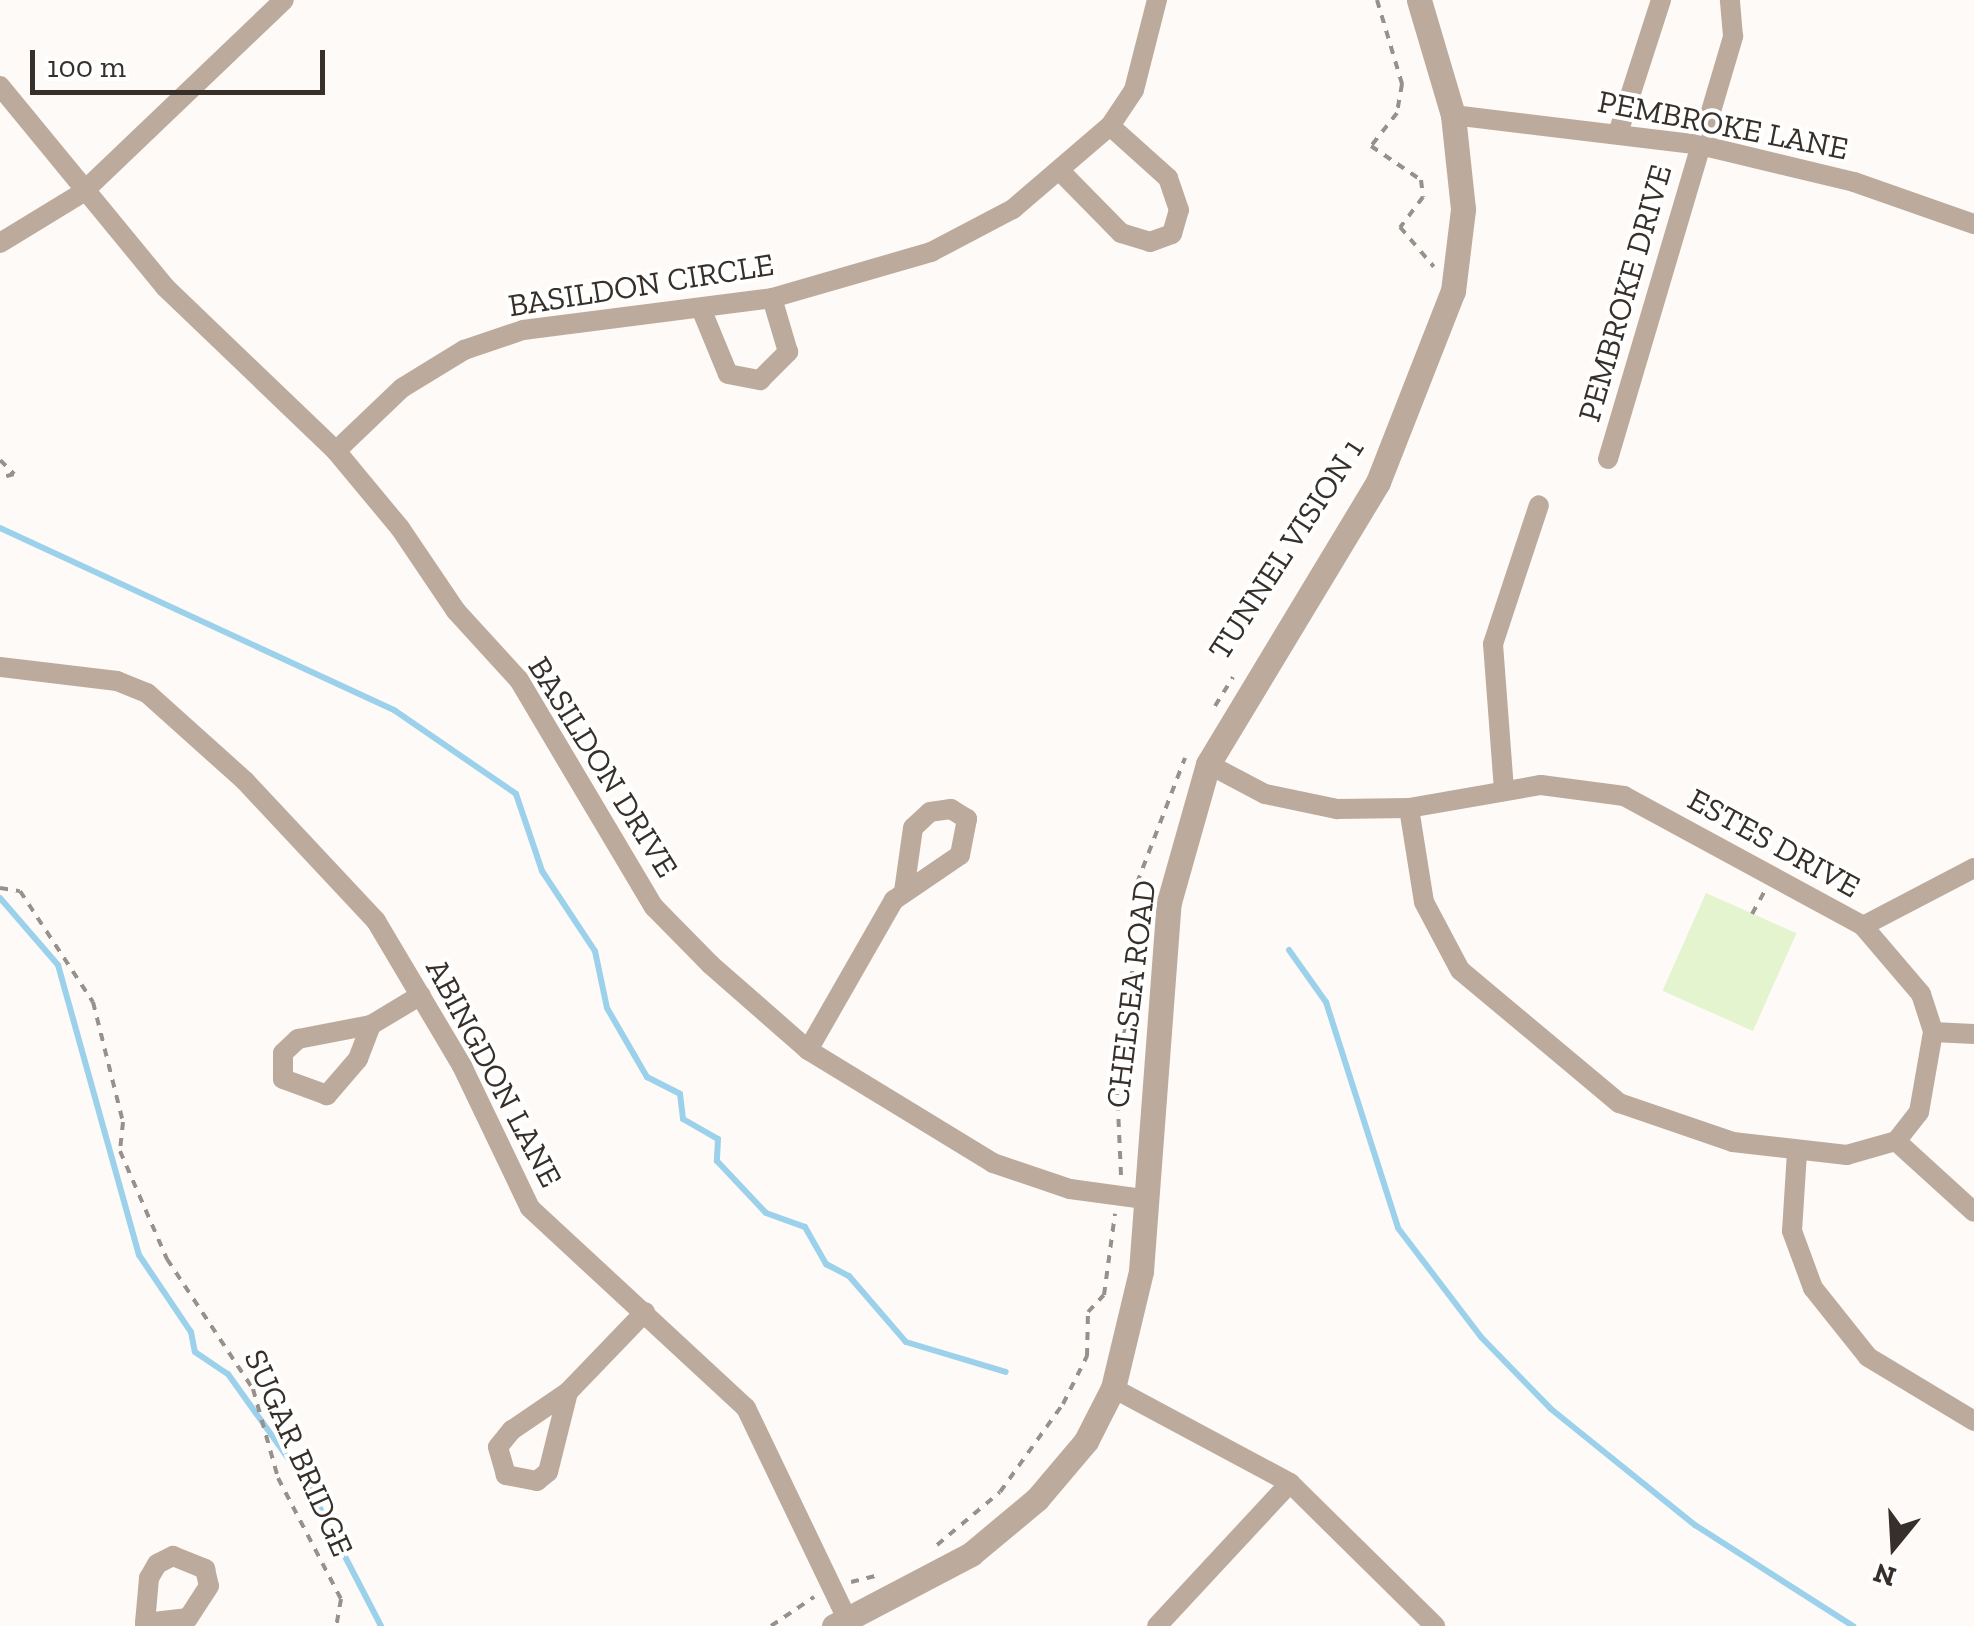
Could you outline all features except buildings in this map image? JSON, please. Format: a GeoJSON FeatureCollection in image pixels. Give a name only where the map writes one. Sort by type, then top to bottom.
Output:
{"type":"FeatureCollection","features":[{"type":"Feature","properties":{"kind":"street"},"geometry":{"type":"LineString","coordinates":[[0,242],[82,193],[284,0]]}},
{"type":"Feature","properties":{"kind":"street","name":"BASILDON CIRCLE"},"geometry":{"type":"LineString","coordinates":[[336,451],[402,388],[464,350],[523,330],[702,311],[772,298],[931,252],[1062,174],[1110,126],[1134,90],[1158,0]]}},
{"type":"Feature","properties":{"kind":"street","name":"CHELSEA ROAD"},"geometry":{"type":"LineString","coordinates":[[841,1622],[971,1554],[1037,1498],[1086,1440],[1113,1388],[1138,1289],[1169,902],[1200,756],[1408,422],[1453,291],[1463,210],[1453,116],[1419,0]]}},
{"type":"Feature","properties":{"kind":"street"},"geometry":{"type":"LineString","coordinates":[[1619,130],[1661,0]]}},
{"type":"Feature","properties":{"kind":"street","name":"PEMBROKE DRIVE"},"geometry":{"type":"LineString","coordinates":[[1608,458],[1733,36],[1730,0]]}},
{"type":"Feature","properties":{"kind":"street","name":"BASILDON DRIVE"},"geometry":{"type":"LineString","coordinates":[[0,86],[82,193],[336,451],[520,680],[654,907],[808,1050],[992,1163],[1070,1189],[1144,1199]]}},
{"type":"Feature","properties":{"kind":"street","name":"PEMBROKE LANE"},"geometry":{"type":"LineString","coordinates":[[1453,116],[1619,130],[1700,146],[1854,182],[1974,224]]}},
{"type":"Feature","properties":{"kind":"street"},"geometry":{"type":"LineString","coordinates":[[1062,174],[1121,233],[1150,242],[1172,234],[1179,210],[1168,178],[1110,126]]}},
{"type":"Feature","properties":{"kind":"street"},"geometry":{"type":"LineString","coordinates":[[702,311],[728,374],[760,380],[788,352],[772,298]]}},
{"type":"Feature","properties":{"kind":"street"},"geometry":{"type":"LineString","coordinates":[[1504,790],[1493,644],[1539,505]]}},
{"type":"Feature","properties":{"kind":"street","name":"ABINGDON LANE"},"geometry":{"type":"LineString","coordinates":[[0,667],[116,680],[168,708],[363,907],[421,995],[530,1208],[746,1408],[841,1622]]}},
{"type":"Feature","properties":{"kind":"street","name":"ESTES DRIVE"},"geometry":{"type":"LineString","coordinates":[[1200,756],[1266,794],[1337,809],[1409,808],[1504,790],[1578,786],[1624,796],[1864,926],[1921,994],[1933,1032]]}},
{"type":"Feature","properties":{"kind":"street"},"geometry":{"type":"LineString","coordinates":[[1409,808],[1438,937],[1487,994],[1619,1103],[1680,1128],[1797,1152],[1874,1152],[1896,1141],[1918,1112],[1933,1032],[1974,1034]]}},
{"type":"Feature","properties":{"kind":"street"},"geometry":{"type":"LineString","coordinates":[[1864,926],[1974,868]]}},
{"type":"Feature","properties":{"kind":"street"},"geometry":{"type":"LineString","coordinates":[[808,1050],[904,891]]}},
{"type":"Feature","properties":{"kind":"street"},"geometry":{"type":"LineString","coordinates":[[372,1025],[358,1059],[327,1095],[284,1079],[282,1053],[298,1039],[372,1025],[421,995]]}},
{"type":"Feature","properties":{"kind":"street"},"geometry":{"type":"LineString","coordinates":[[1896,1141],[1974,1212]]}},
{"type":"Feature","properties":{"kind":"street"},"geometry":{"type":"LineString","coordinates":[[1797,1152],[1792,1231],[1813,1288],[1868,1357],[1974,1420]]}},
{"type":"Feature","properties":{"kind":"street"},"geometry":{"type":"LineString","coordinates":[[568,1392],[644,1312]]}},
{"type":"Feature","properties":{"kind":"street"},"geometry":{"type":"LineString","coordinates":[[1113,1388],[1290,1483],[1435,1626]]}},
{"type":"Feature","properties":{"kind":"street"},"geometry":{"type":"LineString","coordinates":[[1157,1626],[1290,1483]]}},
{"type":"Feature","properties":{"kind":"path"},"geometry":{"type":"LineString","coordinates":[[1377,0],[1402,84],[1397,113],[1370,146],[1421,180],[1422,196],[1400,227],[1438,281]]}},
{"type":"Feature","properties":{"kind":"path"},"geometry":{"type":"LineString","coordinates":[[0,460],[14,474],[0,478]]}},
{"type":"Feature","properties":{"kind":"path","name":"TUNNEL VISION 1"},"geometry":{"type":"LineString","coordinates":[[1208,718],[1245,660]]}},
{"type":"Feature","properties":{"kind":"path"},"geometry":{"type":"LineString","coordinates":[[1121,1178],[1116,1064],[1130,1012],[1137,883],[1200,756]]}},
{"type":"Feature","properties":{"kind":"path","name":"SUGAR BRIDGE"},"geometry":{"type":"LineString","coordinates":[[0,888],[20,892],[94,1002],[123,1122],[120,1151],[167,1259],[253,1389],[278,1478],[341,1599],[336,1626]]}},
{"type":"Feature","properties":{"kind":"path"},"geometry":{"type":"LineString","coordinates":[[1752,914],[1759,901]]}},
{"type":"Feature","properties":{"kind":"path"},"geometry":{"type":"LineString","coordinates":[[931,1550],[1000,1492],[1063,1404],[1086,1356],[1088,1312],[1104,1295],[1116,1212]]}},
{"type":"Feature","properties":{"kind":"path"},"geometry":{"type":"LineString","coordinates":[[847,1583],[890,1572]]}},
{"type":"Feature","properties":{"kind":"path"},"geometry":{"type":"LineString","coordinates":[[770,1626],[824,1592]]}},
{"type":"Feature","properties":{"kind":"green space"},"geometry":{"type":"Polygon","coordinates":[[[1706,893],[1796,933],[1753,1031],[1662,991],[1706,893]]]}},
{"type":"Feature","properties":{"kind":"waterway"},"geometry":{"type":"LineString","coordinates":[[0,528],[394,710],[516,794],[542,871],[595,951],[607,1008],[647,1077],[680,1094],[683,1119],[718,1139],[717,1161],[766,1213],[805,1227],[826,1264],[849,1276],[906,1342],[1006,1372]]}},
{"type":"Feature","properties":{"kind":"waterway"},"geometry":{"type":"LineString","coordinates":[[0,898],[58,965],[139,1255],[191,1332],[195,1352],[228,1374],[310,1489],[381,1626]]}},
{"type":"Feature","properties":{"kind":"waterway"},"geometry":{"type":"LineString","coordinates":[[1289,950],[1326,1002],[1398,1228],[1481,1337],[1551,1409],[1695,1525],[1853,1626]]}}]}
